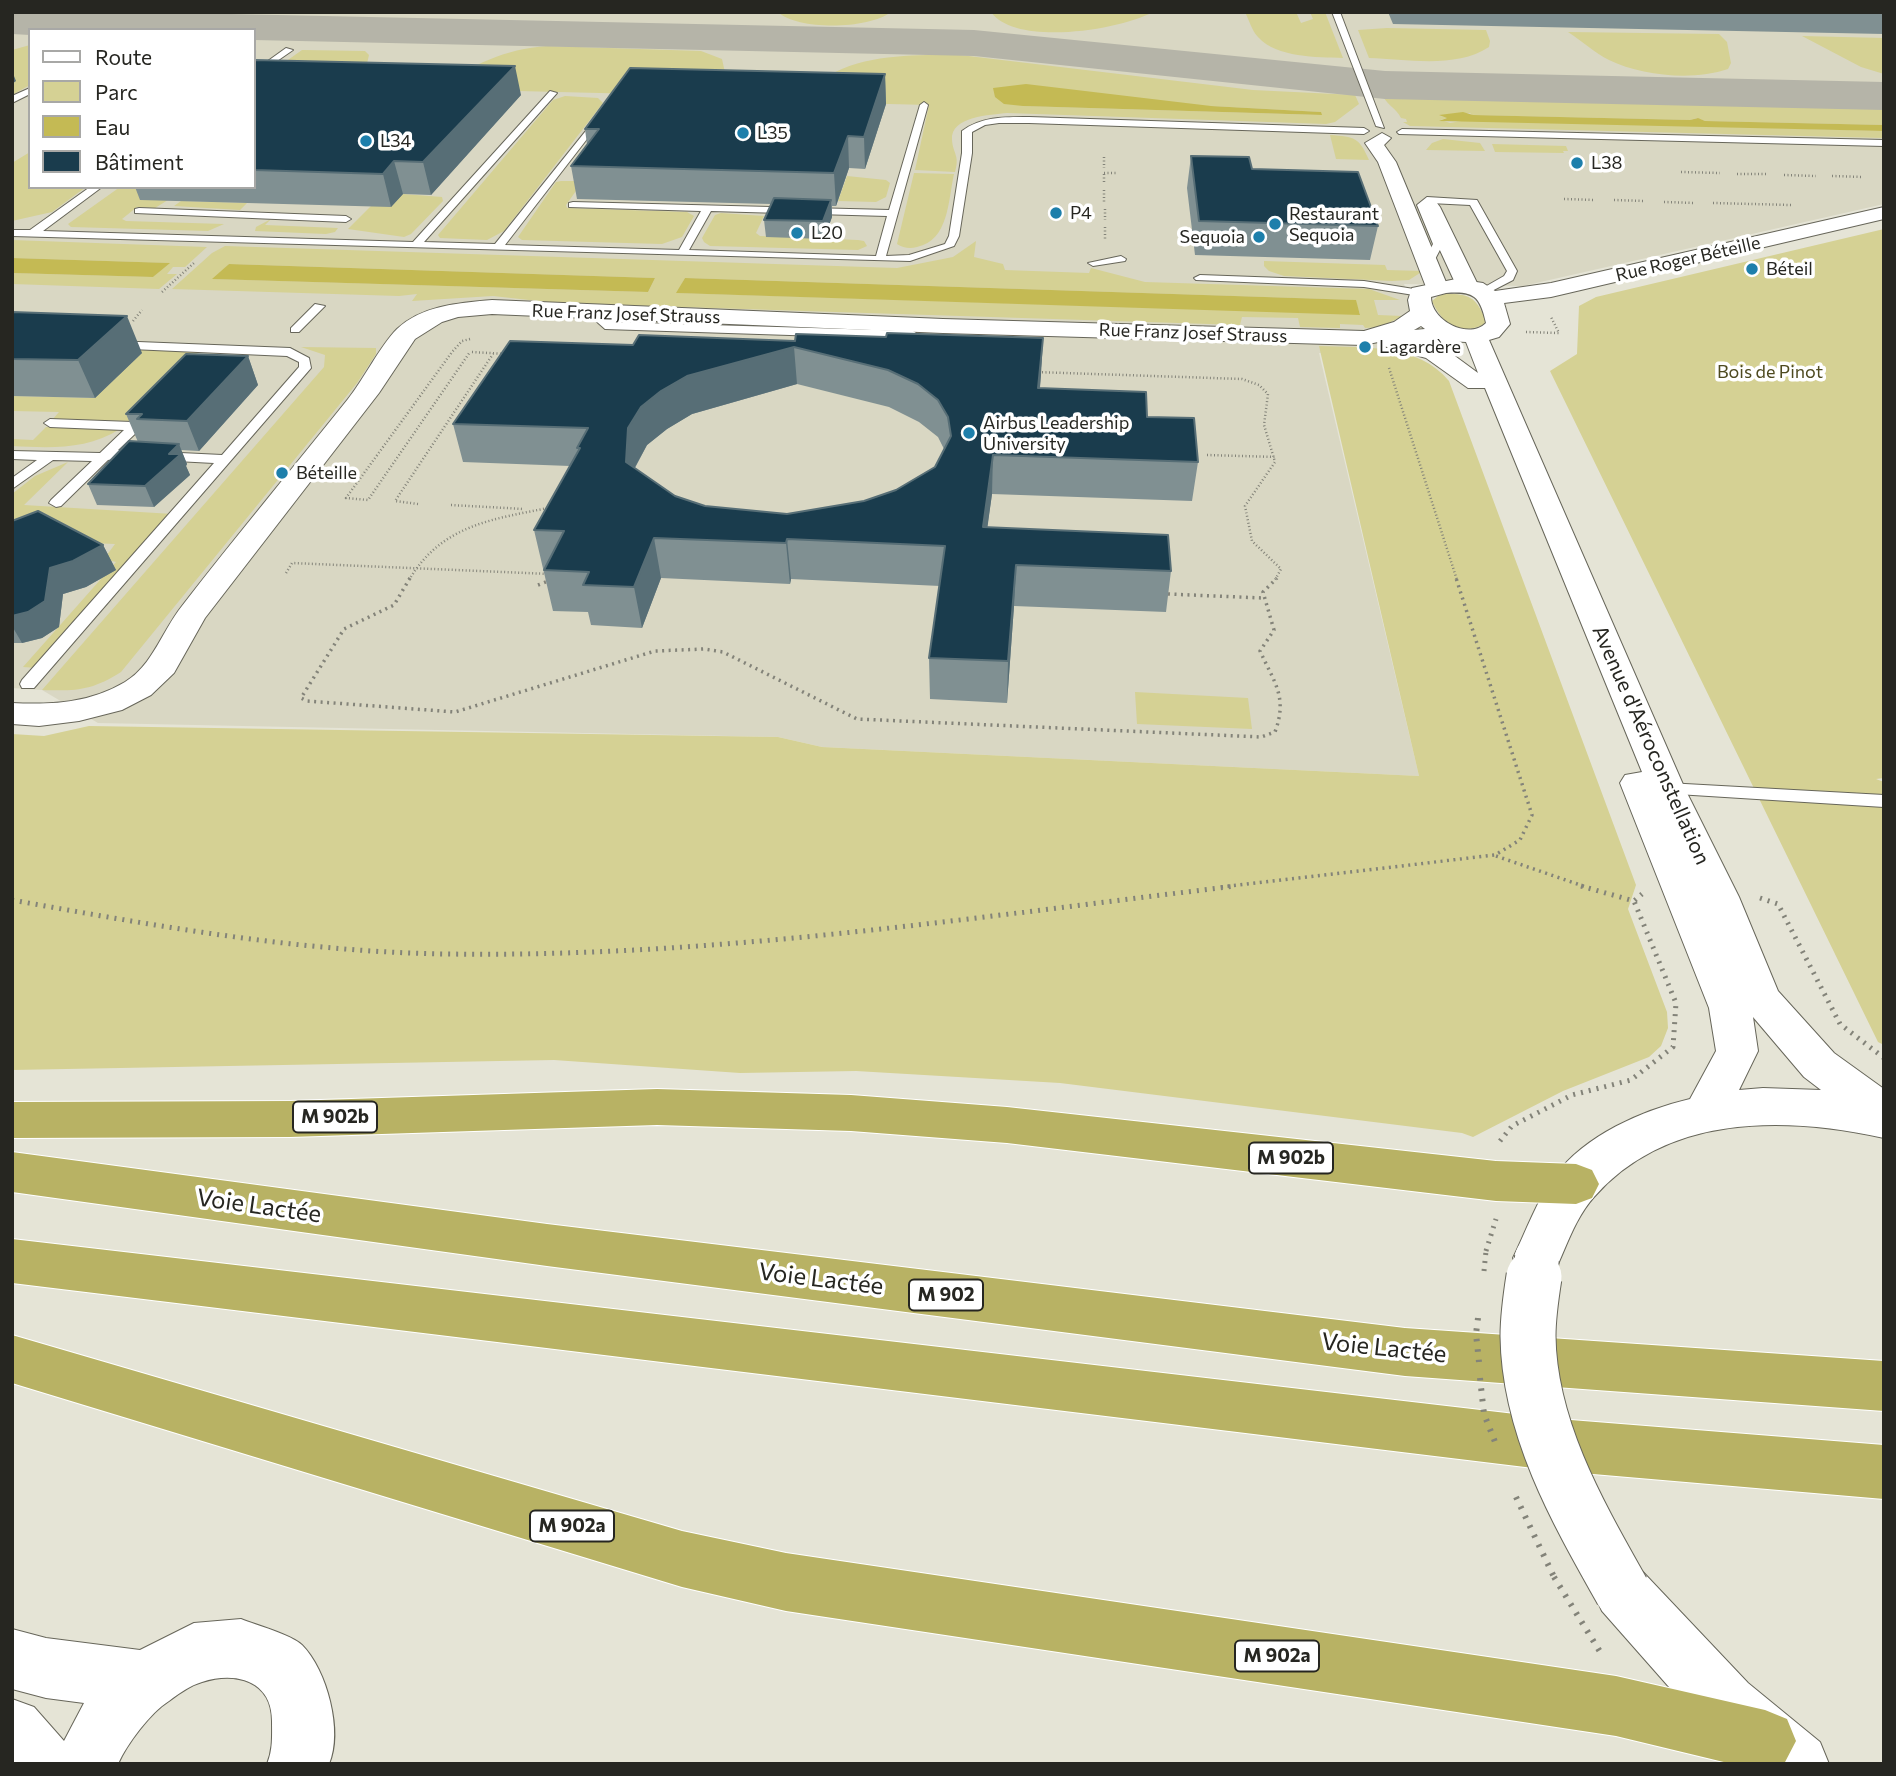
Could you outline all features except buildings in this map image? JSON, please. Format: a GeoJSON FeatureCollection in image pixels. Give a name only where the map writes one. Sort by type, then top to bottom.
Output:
{"type":"FeatureCollection","features":[{"type":"Feature","properties":{"kind":"highway","name":"M 902b"},"geometry":{"type":"LineString","coordinates":[[12,1120],[290,1119],[657,1107],[851,1113],[1007,1125],[1496,1181],[1576,1184]]}},
{"type":"Feature","properties":{"kind":"highway","name":"Voie Lactée"},"geometry":{"type":"LineString","coordinates":[[12,1172],[547,1245],[1405,1352],[1884,1386]]}},
{"type":"Feature","properties":{"kind":"highway"},"geometry":{"type":"LineString","coordinates":[[12,1261],[1558,1445],[1884,1472]]}},
{"type":"Feature","properties":{"kind":"highway","name":"M 902a"},"geometry":{"type":"LineString","coordinates":[[12,1359],[682,1559],[786,1582],[1616,1706],[1782,1752]]}},
{"type":"Feature","properties":{"kind":"street"},"geometry":{"type":"LineString","coordinates":[[1389,140],[1428,263],[1426,298],[1429,321],[1461,334]]}},
{"type":"Feature","properties":{"kind":"street"},"geometry":{"type":"LineString","coordinates":[[1377,346],[1491,332],[1498,324],[1424,192]]}},
{"type":"Feature","properties":{"kind":"street","name":"Rue Roger Béteille"},"geometry":{"type":"LineString","coordinates":[[1426,298],[1480,292],[1551,290],[1884,214]]}},
{"type":"Feature","properties":{"kind":"street","name":"Rue Franz Josef Strauss"},"geometry":{"type":"LineString","coordinates":[[12,713],[39,715],[79,711],[110,703],[139,688],[162,666],[191,615],[362,397],[406,334],[420,324],[455,310],[474,307],[1034,328],[1377,346],[1412,323],[1426,298]]}},
{"type":"Feature","properties":{"kind":"street","name":"Avenue d'Aéroconstellation"},"geometry":{"type":"LineString","coordinates":[[1706,1112],[1737,1051],[1730,1008],[1461,343],[1461,334],[1477,340],[1667,789],[1720,897],[1761,999],[1819,1065],[1884,1114]]}},
{"type":"Feature","properties":{"kind":"street"},"geometry":{"type":"LineString","coordinates":[[1377,346],[1436,353],[1477,383]]}},
{"type":"Feature","properties":{"kind":"street"},"geometry":{"type":"LineString","coordinates":[[1782,1752],[1687,1667],[1622,1591],[1577,1513],[1540,1418],[1527,1342],[1536,1258],[1576,1184],[1629,1140],[1706,1112],[1777,1105],[1850,1111],[1884,1120]]}},
{"type":"Feature","properties":{"kind":"street"},"geometry":{"type":"LineString","coordinates":[[85,1764],[104,1726],[145,1681],[194,1653],[241,1648],[280,1665],[302,1702],[305,1760]]}},
{"type":"Feature","properties":{"kind":"street"},"geometry":{"type":"LineString","coordinates":[[12,1659],[47,1668],[145,1681]]}},
{"type":"Feature","properties":{"kind":"street"},"geometry":{"type":"LineString","coordinates":[[12,1729],[43,1764]]}},
{"type":"Feature","properties":{"kind":"lane"},"geometry":{"type":"LineString","coordinates":[[1336,12],[1389,140]]}},
{"type":"Feature","properties":{"kind":"lane"},"geometry":{"type":"LineString","coordinates":[[256,74],[289,50]]}},
{"type":"Feature","properties":{"kind":"lane"},"geometry":{"type":"LineString","coordinates":[[12,100],[28,91]]}},
{"type":"Feature","properties":{"kind":"lane"},"geometry":{"type":"LineString","coordinates":[[416,245],[553,93]]}},
{"type":"Feature","properties":{"kind":"lane"},"geometry":{"type":"LineString","coordinates":[[880,259],[924,105]]}},
{"type":"Feature","properties":{"kind":"lane"},"geometry":{"type":"LineString","coordinates":[[498,247],[608,106]]}},
{"type":"Feature","properties":{"kind":"lane"},"geometry":{"type":"LineString","coordinates":[[12,233],[910,258],[949,246],[954,236],[967,153],[967,131],[982,123],[1030,120],[1389,140],[1884,143]]}},
{"type":"Feature","properties":{"kind":"lane"},"geometry":{"type":"LineString","coordinates":[[32,234],[94,189]]}},
{"type":"Feature","properties":{"kind":"lane"},"geometry":{"type":"LineString","coordinates":[[1428,263],[1438,244],[1422,205],[1424,192],[1473,202],[1511,271],[1509,278],[1480,292]]}},
{"type":"Feature","properties":{"kind":"lane"},"geometry":{"type":"LineString","coordinates":[[573,205],[893,214]]}},
{"type":"Feature","properties":{"kind":"lane"},"geometry":{"type":"LineString","coordinates":[[682,253],[707,209]]}},
{"type":"Feature","properties":{"kind":"lane"},"geometry":{"type":"LineString","coordinates":[[139,211],[346,219]]}},
{"type":"Feature","properties":{"kind":"lane"},"geometry":{"type":"LineString","coordinates":[[222,239],[249,215]]}},
{"type":"Feature","properties":{"kind":"lane"},"geometry":{"type":"LineString","coordinates":[[1093,263],[1121,259]]}},
{"type":"Feature","properties":{"kind":"lane"},"geometry":{"type":"LineString","coordinates":[[1200,278],[1364,284],[1426,298]]}},
{"type":"Feature","properties":{"kind":"lane"},"geometry":{"type":"LineString","coordinates":[[295,330],[319,306]]}},
{"type":"Feature","properties":{"kind":"lane"},"geometry":{"type":"LineString","coordinates":[[28,684],[305,368],[305,360],[290,352],[93,345]]}},
{"type":"Feature","properties":{"kind":"lane"},"geometry":{"type":"LineString","coordinates":[[56,503],[162,399]]}},
{"type":"Feature","properties":{"kind":"lane"},"geometry":{"type":"LineString","coordinates":[[50,423],[135,426]]}},
{"type":"Feature","properties":{"kind":"lane"},"geometry":{"type":"LineString","coordinates":[[12,455],[103,457],[119,454],[227,459]]}},
{"type":"Feature","properties":{"kind":"lane"},"geometry":{"type":"LineString","coordinates":[[12,485],[50,456]]}},
{"type":"Feature","properties":{"kind":"lane"},"geometry":{"type":"LineString","coordinates":[[159,472],[170,458]]}},
{"type":"Feature","properties":{"kind":"lane"},"geometry":{"type":"LineString","coordinates":[[1667,789],[1884,801]]}},
{"type":"Feature","properties":{"kind":"path"},"geometry":{"type":"LineString","coordinates":[[1104,157],[1104,184]]}},
{"type":"Feature","properties":{"kind":"path"},"geometry":{"type":"LineString","coordinates":[[1104,172],[1117,173]]}},
{"type":"Feature","properties":{"kind":"path"},"geometry":{"type":"LineString","coordinates":[[1681,172],[1720,173]]}},
{"type":"Feature","properties":{"kind":"path"},"geometry":{"type":"LineString","coordinates":[[1737,174],[1767,174]]}},
{"type":"Feature","properties":{"kind":"path"},"geometry":{"type":"LineString","coordinates":[[1784,175],[1816,176]]}},
{"type":"Feature","properties":{"kind":"path"},"geometry":{"type":"LineString","coordinates":[[1832,176],[1863,177]]}},
{"type":"Feature","properties":{"kind":"path"},"geometry":{"type":"LineString","coordinates":[[1104,190],[1104,202]]}},
{"type":"Feature","properties":{"kind":"path"},"geometry":{"type":"LineString","coordinates":[[1564,199],[1595,200]]}},
{"type":"Feature","properties":{"kind":"path"},"geometry":{"type":"LineString","coordinates":[[1614,200],[1644,201]]}},
{"type":"Feature","properties":{"kind":"path"},"geometry":{"type":"LineString","coordinates":[[1664,202],[1695,203]]}},
{"type":"Feature","properties":{"kind":"path"},"geometry":{"type":"LineString","coordinates":[[1713,203],[1795,205]]}},
{"type":"Feature","properties":{"kind":"path"},"geometry":{"type":"LineString","coordinates":[[1105,209],[1105,220]]}},
{"type":"Feature","properties":{"kind":"path"},"geometry":{"type":"LineString","coordinates":[[1105,227],[1105,240]]}},
{"type":"Feature","properties":{"kind":"path"},"geometry":{"type":"LineString","coordinates":[[162,292],[222,239]]}},
{"type":"Feature","properties":{"kind":"path"},"geometry":{"type":"LineString","coordinates":[[130,324],[142,310]]}},
{"type":"Feature","properties":{"kind":"path"},"geometry":{"type":"LineString","coordinates":[[473,338],[462,341],[452,352],[346,498],[368,500],[471,352],[515,354]]}},
{"type":"Feature","properties":{"kind":"path"},"geometry":{"type":"LineString","coordinates":[[12,900],[192,932],[317,947],[447,954],[603,951],[733,945],[1495,855],[1521,840],[1532,815],[1377,346]]}},
{"type":"Feature","properties":{"kind":"path"},"geometry":{"type":"LineString","coordinates":[[418,504],[395,501],[493,354]]}},
{"type":"Feature","properties":{"kind":"path"},"geometry":{"type":"LineString","coordinates":[[1022,372],[1242,379],[1259,385],[1268,394],[1264,404],[1266,436],[1276,457]]}},
{"type":"Feature","properties":{"kind":"path"},"geometry":{"type":"LineString","coordinates":[[1207,455],[1276,457]]}},
{"type":"Feature","properties":{"kind":"path"},"geometry":{"type":"LineString","coordinates":[[555,506],[532,509],[462,529],[430,553],[417,568],[394,605],[344,629],[301,698],[307,701],[455,712],[655,651],[704,649],[723,652],[857,719],[1261,737],[1275,732],[1281,719],[1283,702],[1260,651],[1274,630],[1262,598],[1268,584],[1277,578],[1281,569],[1252,541],[1245,506],[1276,457]]}},
{"type":"Feature","properties":{"kind":"path"},"geometry":{"type":"LineString","coordinates":[[451,505],[532,509]]}},
{"type":"Feature","properties":{"kind":"path"},"geometry":{"type":"LineString","coordinates":[[286,573],[292,563],[551,574]]}},
{"type":"Feature","properties":{"kind":"path"},"geometry":{"type":"LineString","coordinates":[[538,585],[556,578]]}},
{"type":"Feature","properties":{"kind":"path"},"geometry":{"type":"LineString","coordinates":[[1168,594],[1262,598]]}},
{"type":"Feature","properties":{"kind":"path"},"geometry":{"type":"LineString","coordinates":[[1495,855],[1617,898],[1634,901],[1644,893]]}},
{"type":"Feature","properties":{"kind":"path"},"geometry":{"type":"LineString","coordinates":[[1760,897],[1778,904],[1840,1024],[1884,1058]]}},
{"type":"Feature","properties":{"kind":"path"},"geometry":{"type":"LineString","coordinates":[[1498,1143],[1512,1126],[1572,1095],[1631,1080],[1673,1048],[1676,1003],[1634,901]]}},
{"type":"Feature","properties":{"kind":"path"},"geometry":{"type":"LineString","coordinates":[[1486,1251],[1500,1205]]}},
{"type":"Feature","properties":{"kind":"path"},"geometry":{"type":"LineString","coordinates":[[1554,1577],[1606,1661]]}},
{"type":"Feature","properties":{"kind":"shaded area"},"geometry":{"type":"Polygon","coordinates":[[[12,12],[1884,12],[1884,204],[1523,286],[1404,284],[1431,358],[1319,353],[1419,776],[822,747],[778,737],[98,723],[42,690],[12,688],[12,12]]]}},
{"type":"Feature","properties":{"kind":"green space"},"geometry":{"type":"Polygon","coordinates":[[[778,12],[891,12],[867,22],[834,26],[801,22],[778,12]]]}},
{"type":"Feature","properties":{"kind":"green space"},"geometry":{"type":"Polygon","coordinates":[[[991,12],[1153,12],[1117,25],[1069,32],[1045,32],[1004,23],[991,12]]]}},
{"type":"Feature","properties":{"kind":"green space"},"geometry":{"type":"Polygon","coordinates":[[[1245,12],[1296,12],[1301,23],[1313,19],[1310,12],[1325,12],[1343,58],[1298,55],[1276,49],[1256,35],[1245,12]]]}},
{"type":"Feature","properties":{"kind":"green space"},"geometry":{"type":"Polygon","coordinates":[[[1358,30],[1486,30],[1490,41],[1489,47],[1462,58],[1415,61],[1369,58],[1358,30]]]}},
{"type":"Feature","properties":{"kind":"green space"},"geometry":{"type":"Polygon","coordinates":[[[1568,32],[1719,34],[1727,42],[1731,63],[1728,69],[1699,75],[1652,73],[1609,60],[1568,32]]]}},
{"type":"Feature","properties":{"kind":"green space"},"geometry":{"type":"Polygon","coordinates":[[[1802,36],[1884,38],[1884,74],[1861,67],[1802,36]]]}},
{"type":"Feature","properties":{"kind":"green space"},"geometry":{"type":"Polygon","coordinates":[[[28,46],[28,86],[12,95],[12,84],[15,82],[12,81],[12,50],[28,46]]]}},
{"type":"Feature","properties":{"kind":"green space"},"geometry":{"type":"Polygon","coordinates":[[[547,46],[701,51],[722,59],[728,86],[721,96],[437,89],[489,60],[517,51],[547,46]]]}},
{"type":"Feature","properties":{"kind":"green space"},"geometry":{"type":"Polygon","coordinates":[[[302,50],[365,51],[369,55],[366,68],[256,83],[302,50]]]}},
{"type":"Feature","properties":{"kind":"green space"},"geometry":{"type":"Polygon","coordinates":[[[960,55],[1253,90],[1355,95],[1359,104],[1335,122],[1326,124],[1007,113],[982,116],[964,121],[953,132],[952,140],[957,158],[955,172],[915,170],[929,105],[809,102],[824,79],[855,64],[890,57],[960,55]],[[1023,106],[1321,115],[1321,112],[1211,106],[1023,106]]]}},
{"type":"Feature","properties":{"kind":"green space"},"geometry":{"type":"Polygon","coordinates":[[[565,96],[598,98],[603,103],[504,231],[487,240],[440,238],[438,235],[553,100],[565,96]]]}},
{"type":"Feature","properties":{"kind":"green space"},"geometry":{"type":"Polygon","coordinates":[[[1383,96],[1884,107],[1884,125],[1470,113],[1439,116],[1449,117],[1441,120],[1450,123],[1467,120],[1884,131],[1884,138],[1410,126],[1403,122],[1407,122],[1406,119],[1401,118],[1383,96]]]}},
{"type":"Feature","properties":{"kind":"green space"},"geometry":{"type":"Polygon","coordinates":[[[1330,135],[1355,140],[1369,160],[1336,159],[1330,135]]]}},
{"type":"Feature","properties":{"kind":"green space"},"geometry":{"type":"Polygon","coordinates":[[[1443,139],[1480,143],[1485,151],[1426,150],[1432,143],[1443,139]]]}},
{"type":"Feature","properties":{"kind":"green space"},"geometry":{"type":"Polygon","coordinates":[[[1492,144],[1566,146],[1568,151],[1495,152],[1492,144]]]}},
{"type":"Feature","properties":{"kind":"green space"},"geometry":{"type":"Polygon","coordinates":[[[28,153],[28,189],[83,189],[52,212],[12,221],[12,163],[28,153]]]}},
{"type":"Feature","properties":{"kind":"green space"},"geometry":{"type":"Polygon","coordinates":[[[914,173],[954,174],[941,228],[928,243],[909,248],[897,244],[914,173]]]}},
{"type":"Feature","properties":{"kind":"green space"},"geometry":{"type":"Polygon","coordinates":[[[847,176],[886,180],[890,183],[886,197],[876,202],[838,201],[847,176]]]}},
{"type":"Feature","properties":{"kind":"green space"},"geometry":{"type":"Polygon","coordinates":[[[583,181],[566,205],[567,208],[687,212],[694,216],[682,237],[662,244],[522,240],[518,237],[556,182],[583,181]]]}},
{"type":"Feature","properties":{"kind":"green space"},"geometry":{"type":"Polygon","coordinates":[[[117,189],[156,189],[168,200],[155,208],[137,207],[122,219],[224,224],[208,231],[71,227],[68,224],[117,189]]]}},
{"type":"Feature","properties":{"kind":"green space"},"geometry":{"type":"Polygon","coordinates":[[[403,194],[442,197],[443,201],[411,234],[404,237],[348,229],[371,206],[403,194]]]}},
{"type":"Feature","properties":{"kind":"green space"},"geometry":{"type":"Polygon","coordinates":[[[181,201],[247,203],[240,210],[174,206],[181,201]]]}},
{"type":"Feature","properties":{"kind":"green space"},"geometry":{"type":"Polygon","coordinates":[[[721,213],[764,216],[756,233],[760,236],[858,240],[864,241],[867,246],[858,250],[710,246],[702,238],[715,215],[721,213]]]}},
{"type":"Feature","properties":{"kind":"green space"},"geometry":{"type":"Polygon","coordinates":[[[271,219],[265,225],[338,228],[335,232],[326,234],[255,231],[256,227],[271,219]]]}},
{"type":"Feature","properties":{"kind":"green space","name":"Bois de Pinot"},"geometry":{"type":"Polygon","coordinates":[[[1884,229],[1884,778],[1876,779],[1884,782],[1884,1045],[1878,1042],[1550,371],[1577,354],[1579,306],[1596,297],[1884,229]]]}},
{"type":"Feature","properties":{"kind":"green space"},"geometry":{"type":"Polygon","coordinates":[[[12,240],[207,247],[185,267],[173,267],[167,274],[177,274],[159,289],[12,284],[12,273],[153,277],[169,263],[12,258],[12,240]]]}},
{"type":"Feature","properties":{"kind":"green space"},"geometry":{"type":"Polygon","coordinates":[[[976,241],[974,257],[1003,264],[1005,270],[1089,273],[1091,268],[1145,282],[1369,289],[1400,300],[1374,300],[1378,315],[1403,316],[1380,327],[1365,328],[1363,325],[1340,324],[1340,328],[1300,327],[1298,318],[1242,317],[1240,325],[556,303],[493,296],[412,301],[417,294],[399,296],[172,289],[212,253],[225,246],[897,268],[953,257],[976,241]],[[229,264],[214,279],[648,292],[655,278],[229,264]],[[685,278],[677,293],[1360,314],[1355,300],[685,278]]]}},
{"type":"Feature","properties":{"kind":"green space"},"geometry":{"type":"Polygon","coordinates":[[[1264,261],[1385,265],[1387,270],[1423,271],[1409,280],[1392,281],[1284,276],[1269,271],[1264,266],[1264,261]]]}},
{"type":"Feature","properties":{"kind":"green space"},"geometry":{"type":"Polygon","coordinates":[[[1445,294],[1472,298],[1486,321],[1474,328],[1465,329],[1452,325],[1441,316],[1432,301],[1445,294]]]}},
{"type":"Feature","properties":{"kind":"green space"},"geometry":{"type":"Polygon","coordinates":[[[12,344],[200,351],[129,421],[53,419],[59,412],[12,411],[12,396],[95,398],[141,353],[12,344]]]}},
{"type":"Feature","properties":{"kind":"green space"},"geometry":{"type":"Polygon","coordinates":[[[1319,346],[1371,348],[1406,354],[1422,360],[1449,381],[1636,885],[1628,909],[1667,1012],[1668,1028],[1661,1046],[1649,1057],[1563,1091],[1473,1137],[1462,1133],[1060,1083],[856,1071],[740,1073],[554,1060],[12,1070],[12,734],[44,736],[89,726],[778,737],[822,747],[1419,776],[1319,346]]]}},
{"type":"Feature","properties":{"kind":"green space"},"geometry":{"type":"Polygon","coordinates":[[[301,347],[376,348],[376,354],[357,383],[121,672],[101,683],[83,688],[42,690],[324,367],[325,355],[301,347]]]}},
{"type":"Feature","properties":{"kind":"green space"},"geometry":{"type":"Polygon","coordinates":[[[46,427],[120,429],[95,441],[81,444],[54,447],[12,446],[12,439],[33,440],[46,427]]]}},
{"type":"Feature","properties":{"kind":"green space"},"geometry":{"type":"Polygon","coordinates":[[[68,462],[24,505],[173,514],[37,668],[23,667],[116,562],[104,559],[115,544],[90,543],[73,533],[43,533],[12,540],[12,494],[35,476],[68,462]]]}},
{"type":"Feature","properties":{"kind":"green space"},"geometry":{"type":"Polygon","coordinates":[[[1135,692],[1248,698],[1252,729],[1137,724],[1135,692]]]}},
{"type":"Feature","properties":{"kind":"water"},"geometry":{"type":"Polygon","coordinates":[[[1026,84],[1211,106],[1321,112],[1322,115],[1023,106],[1004,104],[995,97],[993,88],[1026,84]]]}},
{"type":"Feature","properties":{"kind":"water"},"geometry":{"type":"Polygon","coordinates":[[[1463,112],[1473,115],[1690,120],[1698,118],[1705,121],[1884,125],[1884,131],[1439,121],[1447,118],[1439,115],[1463,112]]]}},
{"type":"Feature","properties":{"kind":"water"},"geometry":{"type":"Polygon","coordinates":[[[12,258],[170,263],[153,277],[12,273],[12,258]]]}},
{"type":"Feature","properties":{"kind":"water"},"geometry":{"type":"Polygon","coordinates":[[[229,264],[655,278],[648,292],[212,279],[229,264]]]}},
{"type":"Feature","properties":{"kind":"water"},"geometry":{"type":"Polygon","coordinates":[[[685,278],[1356,300],[1360,315],[676,293],[685,278]]]}},
{"type":"Feature","properties":{"kind":"taxiway"},"geometry":{"type":"LineString","coordinates":[[12,22],[974,43],[1385,85],[1884,96]]}},
{"type":"Feature","properties":{"kind":"place","name":"L35"},"geometry":{"type":"Point","coordinates":[743,133]}},
{"type":"Feature","properties":{"kind":"place","name":"L34"},"geometry":{"type":"Point","coordinates":[366,141]}},
{"type":"Feature","properties":{"kind":"place","name":"L38"},"geometry":{"type":"Point","coordinates":[1577,163]}},
{"type":"Feature","properties":{"kind":"place","name":"P4"},"geometry":{"type":"Point","coordinates":[1056,213]}},
{"type":"Feature","properties":{"kind":"place","name":"Restaurant Sequoia"},"geometry":{"type":"Point","coordinates":[1275,224]}},
{"type":"Feature","properties":{"kind":"place","name":"L20"},"geometry":{"type":"Point","coordinates":[797,233]}},
{"type":"Feature","properties":{"kind":"place","name":"Sequoia"},"geometry":{"type":"Point","coordinates":[1259,237]}},
{"type":"Feature","properties":{"kind":"place","name":"Béteil"},"geometry":{"type":"Point","coordinates":[1752,269]}},
{"type":"Feature","properties":{"kind":"place","name":"Lagardère"},"geometry":{"type":"Point","coordinates":[1365,347]}},
{"type":"Feature","properties":{"kind":"place","name":"Airbus Leadership University"},"geometry":{"type":"Point","coordinates":[969,433]}},
{"type":"Feature","properties":{"kind":"place","name":"Béteille"},"geometry":{"type":"Point","coordinates":[282,473]}}]}
